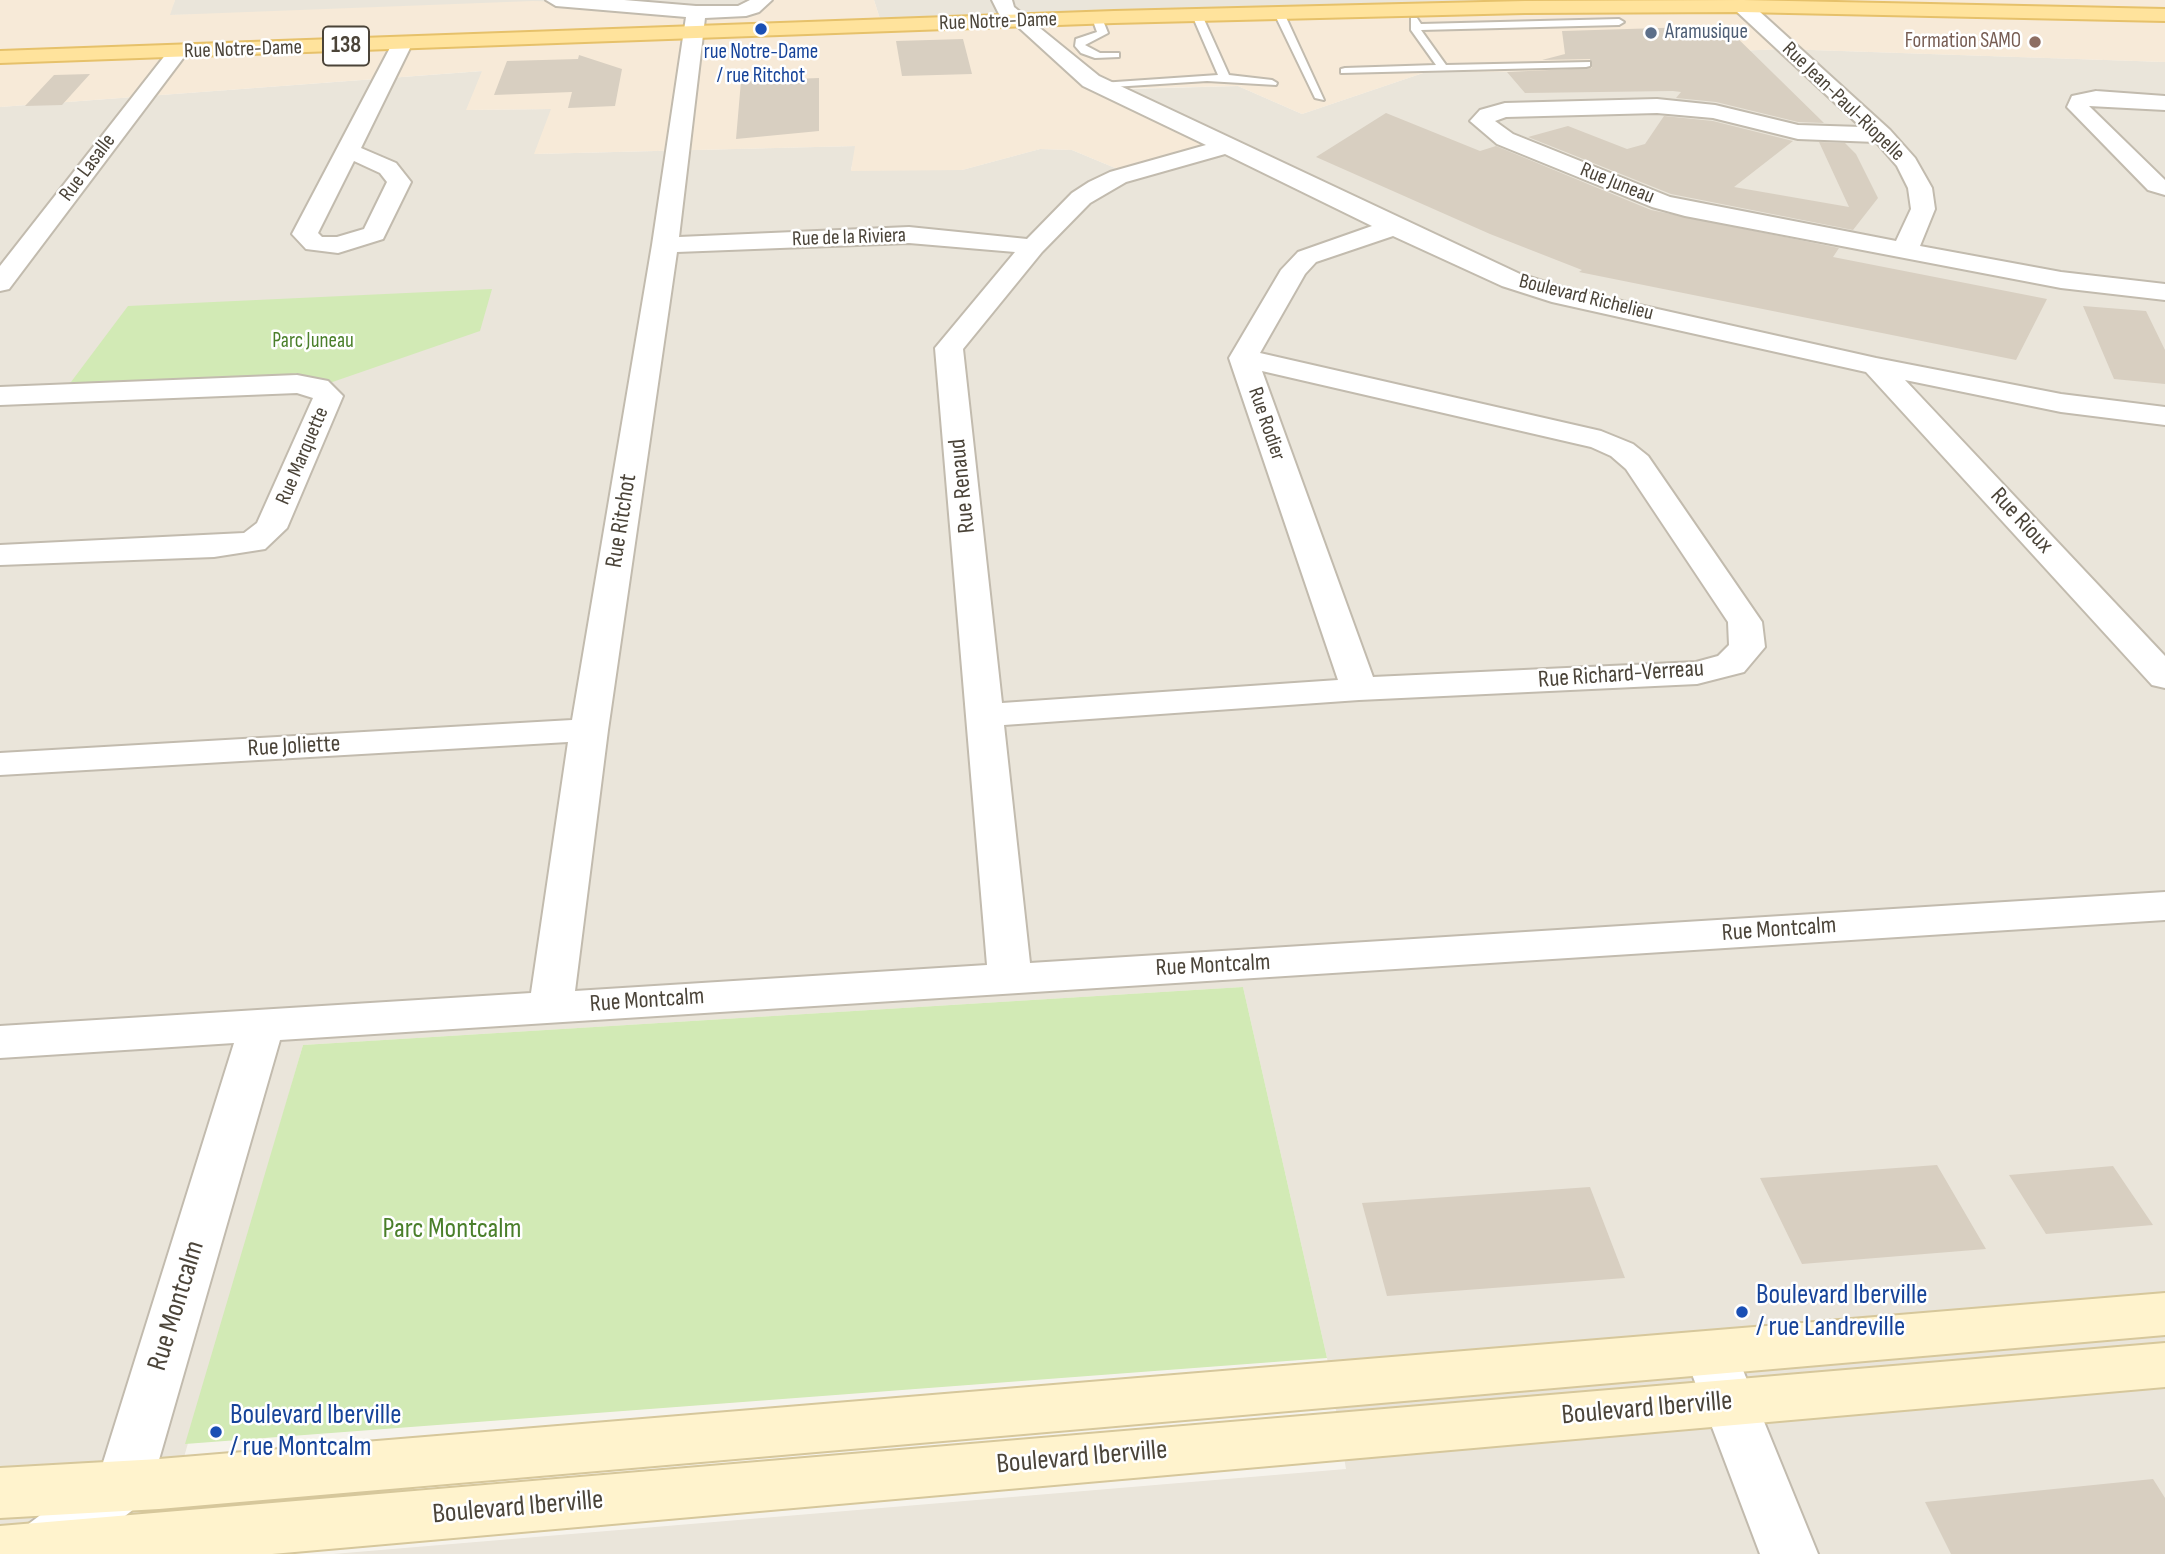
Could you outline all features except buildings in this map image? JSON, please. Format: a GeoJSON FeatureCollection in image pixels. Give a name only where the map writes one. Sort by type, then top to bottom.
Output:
{"type":"FeatureCollection","features":[{"type":"Feature","properties":{"kind":"main road","name":"Rue Notre-Dame"},"geometry":{"type":"LineString","coordinates":[[0,57],[402,44],[694,23],[1022,20],[1279,13],[1413,19],[1466,9],[1600,15],[1742,6],[2165,15]]}},
{"type":"Feature","properties":{"kind":"street"},"geometry":{"type":"LineString","coordinates":[[556,0],[694,23],[752,8],[762,0]]}},
{"type":"Feature","properties":{"kind":"street","name":"Boulevard Richelieu"},"geometry":{"type":"LineString","coordinates":[[1002,0],[1006,10],[1022,20],[1071,66],[1101,86],[1394,228],[1511,280],[1561,296],[1876,366],[2061,403],[2165,416]]}},
{"type":"Feature","properties":{"kind":"street","name":"Rue Jean-Paul-Riopelle"},"geometry":{"type":"LineString","coordinates":[[1742,6],[1882,135],[1907,163],[1920,188],[1923,209],[1905,250]]}},
{"type":"Feature","properties":{"kind":"street","name":"Rue Ritchot"},"geometry":{"type":"LineString","coordinates":[[551,1007],[589,730],[665,245],[694,23]]}},
{"type":"Feature","properties":{"kind":"street"},"geometry":{"type":"LineString","coordinates":[[349,151],[402,44]]}},
{"type":"Feature","properties":{"kind":"street","name":"Rue Lasalle"},"geometry":{"type":"LineString","coordinates":[[0,284],[177,53]]}},
{"type":"Feature","properties":{"kind":"street"},"geometry":{"type":"LineString","coordinates":[[2165,103],[2096,98],[2080,101],[2078,107],[2156,184],[2165,188]]}},
{"type":"Feature","properties":{"kind":"street","name":"Rue Juneau"},"geometry":{"type":"LineString","coordinates":[[1882,135],[1798,132],[1715,112],[1657,106],[1505,110],[1488,115],[1481,121],[1505,139],[1661,202],[1694,211],[2061,279],[2165,292]]}},
{"type":"Feature","properties":{"kind":"street","name":"Rue Renaud"},"geometry":{"type":"LineString","coordinates":[[1010,978],[949,348],[1033,247],[1097,187],[1118,177],[1226,147]]}},
{"type":"Feature","properties":{"kind":"street","name":"Rue Rodier"},"geometry":{"type":"LineString","coordinates":[[1360,689],[1243,358],[1293,270],[1307,257],[1394,228]]}},
{"type":"Feature","properties":{"kind":"street","name":"Rue de la Riviera"},"geometry":{"type":"LineString","coordinates":[[665,245],[909,235],[943,236],[1033,247]]}},
{"type":"Feature","properties":{"kind":"street","name":"Rue Richard-Verreau"},"geometry":{"type":"LineString","coordinates":[[986,715],[1360,689],[1697,673],[1731,664],[1747,647],[1745,622],[1637,463],[1622,450],[1601,440],[1243,358]]}},
{"type":"Feature","properties":{"kind":"street","name":"Rue Rioux"},"geometry":{"type":"LineString","coordinates":[[1876,366],[2165,677]]}},
{"type":"Feature","properties":{"kind":"street","name":"Rue Marquette"},"geometry":{"type":"LineString","coordinates":[[0,396],[298,384],[318,387],[328,396],[271,528],[253,542],[214,547],[0,555]]}},
{"type":"Feature","properties":{"kind":"street","name":"Rue Joliette"},"geometry":{"type":"LineString","coordinates":[[0,764],[589,730]]}},
{"type":"Feature","properties":{"kind":"street","name":"Rue Montcalm"},"geometry":{"type":"LineString","coordinates":[[0,1042],[2165,906]]}},
{"type":"Feature","properties":{"kind":"street","name":"Rue Montcalm"},"geometry":{"type":"LineString","coordinates":[[124,1484],[261,1025]]}},
{"type":"Feature","properties":{"kind":"street","name":"Boulevard Iberville"},"geometry":{"type":"LineString","coordinates":[[24,1552],[1718,1378],[2165,1314]]}},
{"type":"Feature","properties":{"kind":"street","name":"Boulevard Iberville"},"geometry":{"type":"LineString","coordinates":[[0,1493],[1718,1378],[2165,1365]]}},
{"type":"Feature","properties":{"kind":"street"},"geometry":{"type":"LineString","coordinates":[[1718,1378],[1789,1554]]}},
{"type":"Feature","properties":{"kind":"street"},"geometry":{"type":"LineString","coordinates":[[24,1552],[124,1484]]}},
{"type":"Feature","properties":{"kind":"lane"},"geometry":{"type":"LineString","coordinates":[[1466,9],[1479,26]]}},
{"type":"Feature","properties":{"kind":"lane"},"geometry":{"type":"LineString","coordinates":[[1279,13],[1320,98]]}},
{"type":"Feature","properties":{"kind":"lane"},"geometry":{"type":"LineString","coordinates":[[1197,15],[1225,78]]}},
{"type":"Feature","properties":{"kind":"lane"},"geometry":{"type":"LineString","coordinates":[[1443,68],[1416,30],[1413,19],[1479,26],[1600,15],[1619,22]]}},
{"type":"Feature","properties":{"kind":"lane"},"geometry":{"type":"LineString","coordinates":[[1080,46],[1080,41],[1103,33],[1097,18]]}},
{"type":"Feature","properties":{"kind":"lane"},"geometry":{"type":"LineString","coordinates":[[1052,48],[1080,46],[1099,56],[1115,55]]}},
{"type":"Feature","properties":{"kind":"lane"},"geometry":{"type":"LineString","coordinates":[[1345,71],[1586,64]]}},
{"type":"Feature","properties":{"kind":"lane"},"geometry":{"type":"LineString","coordinates":[[1101,86],[1225,78],[1272,83]]}},
{"type":"Feature","properties":{"kind":"shaded area"},"geometry":{"type":"Polygon","coordinates":[[[0,0],[175,0],[170,15],[533,1],[739,7],[749,0],[874,0],[880,19],[1529,4],[1527,0],[2165,0],[2165,62],[1783,49],[1685,53],[1698,71],[1426,72],[1302,114],[1238,86],[1101,89],[1209,147],[1120,170],[1072,150],[1040,149],[962,170],[851,171],[855,146],[534,154],[551,109],[466,110],[482,71],[0,107],[0,0]]]}},
{"type":"Feature","properties":{"kind":"shaded area"},"geometry":{"type":"Polygon","coordinates":[[[175,0],[749,0],[739,7],[169,15],[175,0]]]}},
{"type":"Feature","properties":{"kind":"shaded area"},"geometry":{"type":"Polygon","coordinates":[[[874,0],[1527,0],[1530,4],[880,19],[874,0]]]}},
{"type":"Feature","properties":{"kind":"shaded area"},"geometry":{"type":"Polygon","coordinates":[[[1783,49],[2165,62],[2165,1554],[333,1554],[1346,1469],[1327,1358],[1243,987],[303,1045],[156,1554],[0,1554],[0,107],[483,71],[467,110],[552,109],[535,154],[856,146],[851,170],[962,170],[1040,149],[1072,150],[1120,170],[1099,90],[1238,86],[1302,114],[1426,72],[1697,71],[1684,53],[1783,49]]]}},
{"type":"Feature","properties":{"kind":"green space","name":"Parc Juneau"},"geometry":{"type":"Polygon","coordinates":[[[492,289],[480,331],[318,387],[62,394],[128,306],[492,289]]]}},
{"type":"Feature","properties":{"kind":"green space","name":"Parc Montcalm"},"geometry":{"type":"Polygon","coordinates":[[[1243,987],[1327,1358],[185,1444],[303,1045],[1243,987]]]}},
{"type":"Feature","properties":{"kind":"place","name":"rue Notre-Dame / rue Ritchot"},"geometry":{"type":"Point","coordinates":[761,29]}},
{"type":"Feature","properties":{"kind":"place","name":"Aramusique"},"geometry":{"type":"Point","coordinates":[1651,33]}},
{"type":"Feature","properties":{"kind":"place","name":"Formation SAMO"},"geometry":{"type":"Point","coordinates":[2035,42]}},
{"type":"Feature","properties":{"kind":"place","name":"Boulevard Iberville / rue Landreville"},"geometry":{"type":"Point","coordinates":[1742,1312]}},
{"type":"Feature","properties":{"kind":"place","name":"Boulevard Iberville / rue Montcalm"},"geometry":{"type":"Point","coordinates":[216,1432]}}]}
